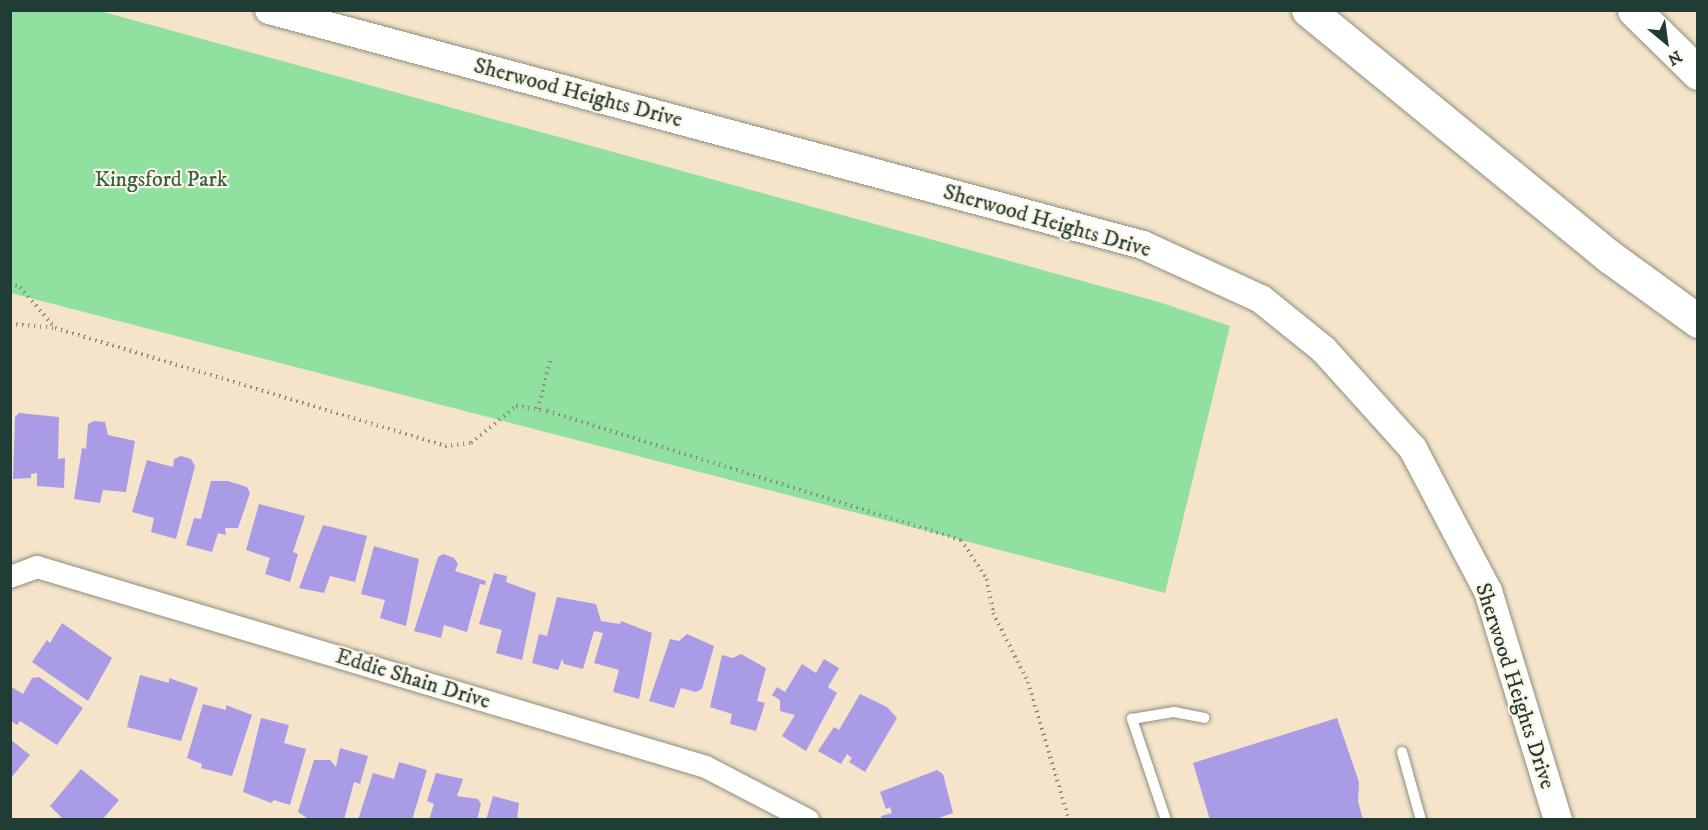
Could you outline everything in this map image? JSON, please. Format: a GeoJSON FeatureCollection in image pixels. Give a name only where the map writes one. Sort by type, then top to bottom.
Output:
{"type":"FeatureCollection","features":[{"type":"Feature","properties":{"kind":"highway"},"geometry":{"type":"LineString","coordinates":[[1308,10],[1565,222],[1698,321]]}},
{"type":"Feature","properties":{"kind":"highway"},"geometry":{"type":"LineString","coordinates":[[1634,10],[1698,73]]}},
{"type":"Feature","properties":{"kind":"street","name":"Sherwood Heights Drive"},"geometry":{"type":"LineString","coordinates":[[269,10],[1143,245],[1261,299],[1324,351],[1413,449],[1488,591],[1552,818]]}},
{"type":"Feature","properties":{"kind":"street","name":"Eddie Shain Drive"},"geometry":{"type":"LineString","coordinates":[[10,577],[37,567],[694,764],[808,819]]}},
{"type":"Feature","properties":{"kind":"lane"},"geometry":{"type":"LineString","coordinates":[[1166,819],[1132,719],[1174,712],[1204,718]]}},
{"type":"Feature","properties":{"kind":"lane"},"geometry":{"type":"LineString","coordinates":[[1402,752],[1421,819]]}},
{"type":"Feature","properties":{"kind":"path"},"geometry":{"type":"LineString","coordinates":[[10,283],[20,287],[56,328]]}},
{"type":"Feature","properties":{"kind":"path"},"geometry":{"type":"LineString","coordinates":[[10,324],[56,328],[445,446],[471,443],[516,406],[538,409],[961,540],[987,579],[993,613],[1028,682],[1069,819]]}},
{"type":"Feature","properties":{"kind":"path"},"geometry":{"type":"LineString","coordinates":[[538,409],[551,357]]}},
{"type":"Feature","properties":{"kind":"green space","name":"Kingsford Park"},"geometry":{"type":"Polygon","coordinates":[[[10,11],[100,11],[1159,302],[1230,326],[1165,593],[11,293],[10,11]]]}},
{"type":"Feature","properties":{"kind":"building"},"geometry":{"type":"Polygon","coordinates":[[[19,413],[59,417],[58,459],[65,458],[64,488],[37,486],[37,473],[31,474],[31,478],[13,479],[15,417],[19,413]]]}},
{"type":"Feature","properties":{"kind":"building"},"geometry":{"type":"Polygon","coordinates":[[[94,421],[105,422],[108,435],[135,441],[126,492],[103,490],[100,503],[74,499],[82,448],[86,449],[88,424],[94,421]]]}},
{"type":"Feature","properties":{"kind":"building"},"geometry":{"type":"Polygon","coordinates":[[[181,456],[191,459],[195,466],[176,539],[151,532],[154,518],[132,512],[147,460],[173,467],[174,459],[181,456]]]}},
{"type":"Feature","properties":{"kind":"building"},"geometry":{"type":"Polygon","coordinates":[[[211,481],[228,481],[247,487],[250,493],[238,528],[225,528],[226,535],[218,533],[212,552],[186,545],[194,518],[201,519],[211,481]]]}},
{"type":"Feature","properties":{"kind":"building"},"geometry":{"type":"Polygon","coordinates":[[[259,504],[305,516],[293,552],[298,554],[290,582],[265,574],[270,558],[246,550],[259,504]]]}},
{"type":"Feature","properties":{"kind":"building"},"geometry":{"type":"Polygon","coordinates":[[[323,525],[367,536],[355,582],[330,576],[324,593],[299,588],[323,525]]]}},
{"type":"Feature","properties":{"kind":"building"},"geometry":{"type":"Polygon","coordinates":[[[374,546],[419,559],[406,626],[380,618],[385,600],[361,594],[374,546]]]}},
{"type":"Feature","properties":{"kind":"building"},"geometry":{"type":"Polygon","coordinates":[[[443,554],[454,558],[458,564],[455,571],[486,581],[485,585],[480,584],[467,632],[444,625],[441,638],[414,631],[438,557],[443,554]]]}},
{"type":"Feature","properties":{"kind":"building"},"geometry":{"type":"Polygon","coordinates":[[[494,573],[507,576],[506,582],[536,593],[522,660],[496,653],[502,630],[479,624],[494,573]]]}},
{"type":"Feature","properties":{"kind":"building"},"geometry":{"type":"Polygon","coordinates":[[[557,597],[596,604],[601,621],[620,624],[621,621],[652,633],[639,699],[613,692],[619,670],[594,663],[603,633],[594,631],[583,669],[564,664],[562,659],[558,670],[532,663],[539,634],[547,636],[557,597]]]}},
{"type":"Feature","properties":{"kind":"building"},"geometry":{"type":"Polygon","coordinates":[[[62,623],[112,658],[88,701],[32,662],[47,640],[50,643],[62,623]]]}},
{"type":"Feature","properties":{"kind":"building"},"geometry":{"type":"Polygon","coordinates":[[[687,634],[714,646],[702,689],[696,692],[681,688],[674,708],[649,701],[670,639],[679,641],[687,634]]]}},
{"type":"Feature","properties":{"kind":"building"},"geometry":{"type":"Polygon","coordinates":[[[741,654],[766,668],[757,701],[765,703],[756,731],[730,724],[732,714],[710,707],[722,655],[733,658],[741,654]]]}},
{"type":"Feature","properties":{"kind":"building"},"geometry":{"type":"Polygon","coordinates":[[[824,659],[839,668],[828,687],[837,693],[806,751],[782,736],[795,715],[780,711],[780,700],[772,695],[777,687],[785,692],[802,664],[816,673],[824,659]]]}},
{"type":"Feature","properties":{"kind":"building"},"geometry":{"type":"Polygon","coordinates":[[[140,675],[169,683],[169,678],[198,688],[181,741],[127,727],[140,675]]]}},
{"type":"Feature","properties":{"kind":"building"},"geometry":{"type":"Polygon","coordinates":[[[39,677],[83,708],[57,745],[20,721],[17,725],[10,720],[10,686],[23,694],[32,678],[39,677]]]}},
{"type":"Feature","properties":{"kind":"building"},"geometry":{"type":"Polygon","coordinates":[[[860,694],[887,707],[897,718],[865,772],[849,762],[852,758],[847,754],[841,764],[818,751],[834,727],[839,730],[860,694]]]}},
{"type":"Feature","properties":{"kind":"building"},"geometry":{"type":"Polygon","coordinates":[[[203,704],[226,710],[226,705],[252,715],[232,776],[201,768],[202,764],[187,758],[203,704]]]}},
{"type":"Feature","properties":{"kind":"building"},"geometry":{"type":"Polygon","coordinates":[[[261,718],[289,725],[284,743],[306,749],[290,805],[274,800],[271,803],[243,792],[261,718]]]}},
{"type":"Feature","properties":{"kind":"building"},"geometry":{"type":"Polygon","coordinates":[[[1337,718],[1359,782],[1358,801],[1363,820],[1210,820],[1193,763],[1337,718]]]}},
{"type":"Feature","properties":{"kind":"building"},"geometry":{"type":"Polygon","coordinates":[[[10,739],[30,755],[10,779],[10,739]]]}},
{"type":"Feature","properties":{"kind":"building"},"geometry":{"type":"Polygon","coordinates":[[[340,748],[368,756],[360,784],[354,782],[344,820],[310,820],[298,812],[314,760],[330,760],[336,767],[340,748]]]}},
{"type":"Feature","properties":{"kind":"building"},"geometry":{"type":"Polygon","coordinates":[[[399,762],[427,770],[412,820],[358,820],[373,773],[394,779],[399,762]]]}},
{"type":"Feature","properties":{"kind":"building"},"geometry":{"type":"Polygon","coordinates":[[[81,769],[119,800],[102,820],[64,820],[50,806],[81,769]]]}},
{"type":"Feature","properties":{"kind":"building"},"geometry":{"type":"Polygon","coordinates":[[[937,770],[943,774],[953,813],[933,820],[882,820],[881,816],[892,813],[890,807],[886,809],[880,792],[937,770]]]}},
{"type":"Feature","properties":{"kind":"building"},"geometry":{"type":"Polygon","coordinates":[[[436,773],[463,779],[457,796],[478,799],[481,804],[477,820],[429,820],[434,804],[427,801],[436,773]]]}},
{"type":"Feature","properties":{"kind":"building"},"geometry":{"type":"Polygon","coordinates":[[[493,796],[519,803],[517,817],[523,820],[486,820],[493,796]]]}}]}
